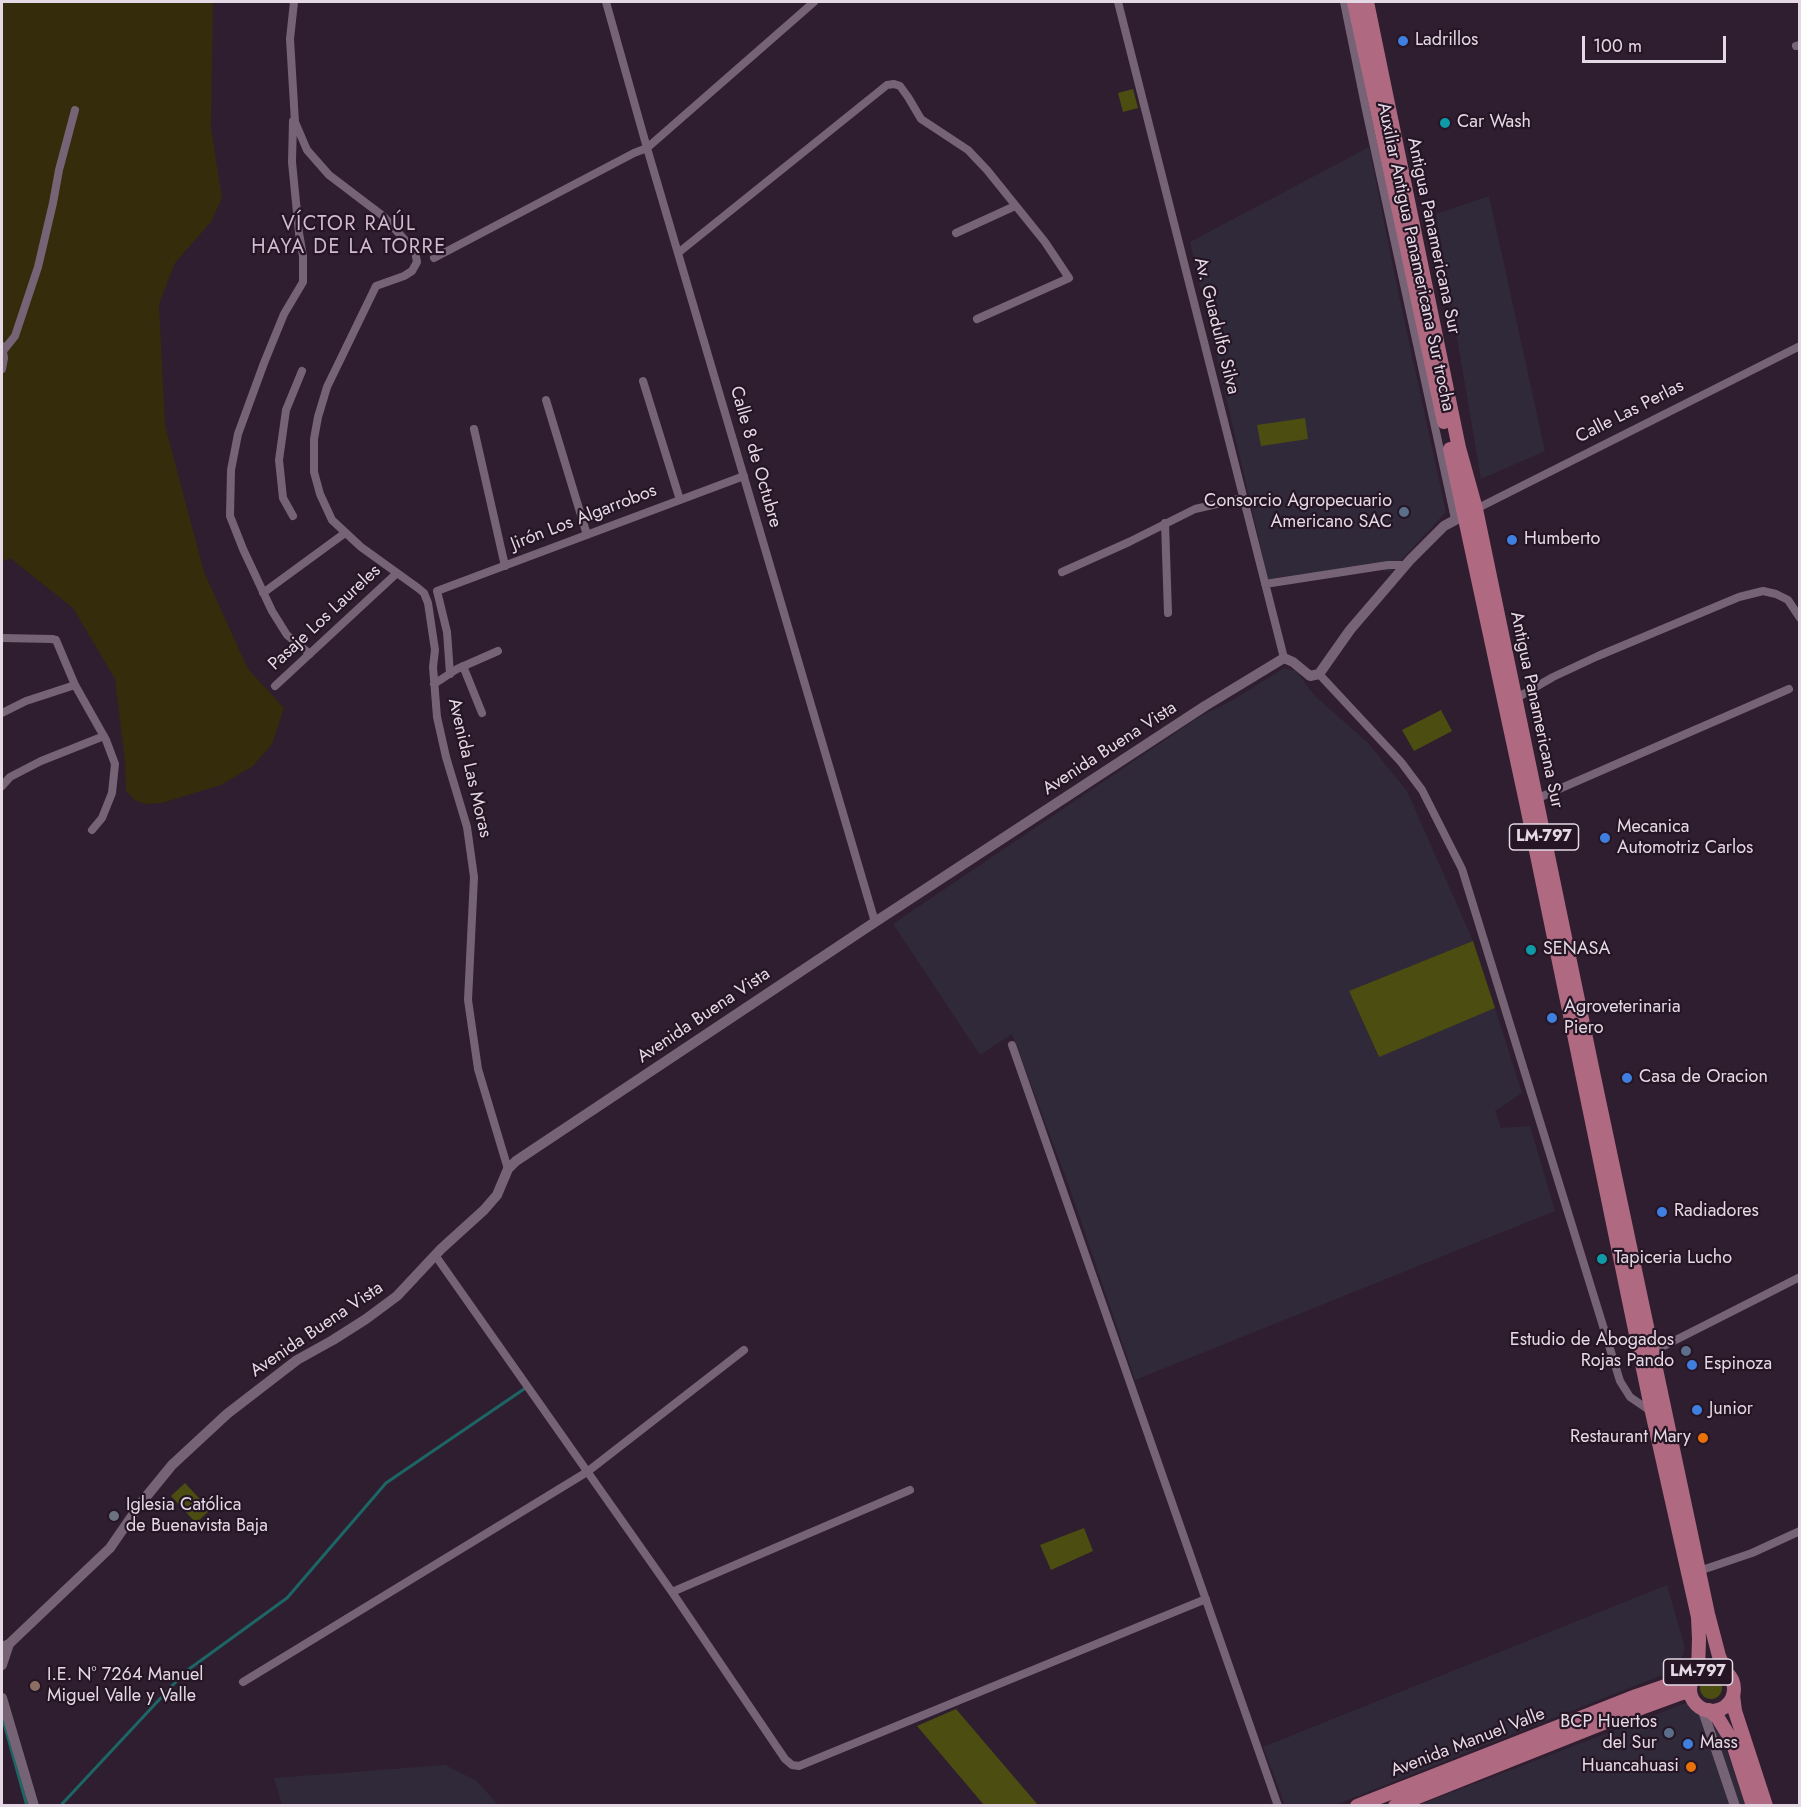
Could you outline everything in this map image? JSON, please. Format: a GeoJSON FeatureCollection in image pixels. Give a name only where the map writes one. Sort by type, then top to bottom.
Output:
{"type":"FeatureCollection","features":[{"type":"Feature","properties":{"kind":"main road","name":"Antigua Panamericana Sur"},"geometry":{"type":"LineString","coordinates":[[1354,2],[1421,287]]}},
{"type":"Feature","properties":{"kind":"main road","name":"Antigua Panamericana Sur"},"geometry":{"type":"LineString","coordinates":[[1367,2],[1465,514],[1652,1352],[1665,1441],[1698,1617],[1696,1674]]}},
{"type":"Feature","properties":{"kind":"main road","name":"Antigua Panamericana Sur"},"geometry":{"type":"LineString","coordinates":[[1465,514],[1515,699],[1536,799],[1652,1412],[1665,1441],[1715,1642],[1726,1672]]}},
{"type":"Feature","properties":{"kind":"main road","name":"LM-797"},"geometry":{"type":"LineString","coordinates":[[1709,1667],[1726,1672],[1733,1683],[1733,1695],[1726,1706],[1715,1710],[1705,1709],[1693,1700],[1690,1692],[1691,1682],[1696,1674],[1709,1667]]}},
{"type":"Feature","properties":{"kind":"main road","name":"Avenida Manuel Valle"},"geometry":{"type":"LineString","coordinates":[[1358,1806],[1696,1674]]}},
{"type":"Feature","properties":{"kind":"main road","name":"Avenida Manuel Valle"},"geometry":{"type":"LineString","coordinates":[[1395,1806],[1641,1708],[1690,1692]]}},
{"type":"Feature","properties":{"kind":"main road"},"geometry":{"type":"LineString","coordinates":[[1733,1695],[1735,1711],[1766,1806]]}},
{"type":"Feature","properties":{"kind":"main road"},"geometry":{"type":"LineString","coordinates":[[1705,1709],[1722,1723],[1732,1741],[1753,1806]]}},
{"type":"Feature","properties":{"kind":"street","name":"Avenida Las Moras"},"geometry":{"type":"LineString","coordinates":[[294,2],[290,39],[295,122],[307,150],[329,175],[383,216],[415,251],[417,262],[412,270],[404,276],[376,286],[327,387],[314,439],[314,472],[320,494],[332,520],[361,547],[424,593],[428,603],[435,650],[433,667],[437,717],[446,757],[467,827],[474,877],[468,1000],[478,1069],[508,1169]]}},
{"type":"Feature","properties":{"kind":"street","name":"Calle 8 de Octubre"},"geometry":{"type":"LineString","coordinates":[[606,2],[875,922]]}},
{"type":"Feature","properties":{"kind":"street"},"geometry":{"type":"LineString","coordinates":[[434,258],[647,148],[814,2]]}},
{"type":"Feature","properties":{"kind":"street","name":"Av. Guadulfo Silva"},"geometry":{"type":"LineString","coordinates":[[1118,2],[1284,658]]}},
{"type":"Feature","properties":{"kind":"street","name":"Auxiliar Antigua Panamericana Sur trocha"},"geometry":{"type":"LineString","coordinates":[[1344,2],[1368,121],[1465,514]]}},
{"type":"Feature","properties":{"kind":"street"},"geometry":{"type":"LineString","coordinates":[[678,253],[887,85],[894,84],[900,86],[921,119],[969,150],[1045,242],[1069,278],[977,319]]}},
{"type":"Feature","properties":{"kind":"street"},"geometry":{"type":"LineString","coordinates":[[294,109],[292,162],[303,256],[303,282],[284,314],[238,434],[231,470],[230,516],[272,611],[287,635],[310,654]]}},
{"type":"Feature","properties":{"kind":"street"},"geometry":{"type":"LineString","coordinates":[[2,369],[4,358],[2,349],[15,336],[38,267],[58,170],[75,110]]}},
{"type":"Feature","properties":{"kind":"street"},"geometry":{"type":"LineString","coordinates":[[956,233],[1015,206]]}},
{"type":"Feature","properties":{"kind":"street","name":"Calle Las Perlas"},"geometry":{"type":"LineString","coordinates":[[1465,514],[1800,346]]}},
{"type":"Feature","properties":{"kind":"street"},"geometry":{"type":"LineString","coordinates":[[294,516],[283,498],[279,460],[286,410],[302,371]]}},
{"type":"Feature","properties":{"kind":"street"},"geometry":{"type":"LineString","coordinates":[[643,381],[680,500]]}},
{"type":"Feature","properties":{"kind":"street"},"geometry":{"type":"LineString","coordinates":[[546,400],[587,535]]}},
{"type":"Feature","properties":{"kind":"street"},"geometry":{"type":"LineString","coordinates":[[474,429],[505,566]]}},
{"type":"Feature","properties":{"kind":"street","name":"Jirón Los Algarrobos"},"geometry":{"type":"LineString","coordinates":[[450,674],[447,633],[437,591],[744,476]]}},
{"type":"Feature","properties":{"kind":"street"},"geometry":{"type":"LineString","coordinates":[[1062,572],[1195,509],[1243,498]]}},
{"type":"Feature","properties":{"kind":"street"},"geometry":{"type":"LineString","coordinates":[[1284,658],[1293,662],[1310,676],[1319,674],[1350,630],[1406,565],[1444,526],[1465,514]]}},
{"type":"Feature","properties":{"kind":"street"},"geometry":{"type":"LineString","coordinates":[[1165,523],[1168,613]]}},
{"type":"Feature","properties":{"kind":"street"},"geometry":{"type":"LineString","coordinates":[[263,593],[345,533]]}},
{"type":"Feature","properties":{"kind":"street"},"geometry":{"type":"LineString","coordinates":[[1265,584],[1388,565],[1406,565]]}},
{"type":"Feature","properties":{"kind":"street","name":"Pasaje Los Laureles"},"geometry":{"type":"LineString","coordinates":[[275,687],[397,573]]}},
{"type":"Feature","properties":{"kind":"street"},"geometry":{"type":"LineString","coordinates":[[1515,699],[1553,677],[1598,656],[1739,597],[1763,591],[1776,594],[1788,600],[1800,618]]}},
{"type":"Feature","properties":{"kind":"street"},"geometry":{"type":"LineString","coordinates":[[2,638],[52,639],[58,643],[75,685],[104,736],[115,765],[112,793],[102,818],[92,830]]}},
{"type":"Feature","properties":{"kind":"street"},"geometry":{"type":"LineString","coordinates":[[435,684],[463,666],[498,651]]}},
{"type":"Feature","properties":{"kind":"street","name":"Avenida Buena Vista"},"geometry":{"type":"LineString","coordinates":[[5,1646],[110,1548],[141,1503],[172,1465],[227,1414],[297,1360],[358,1324],[397,1296],[435,1255],[484,1210],[497,1195],[508,1169],[516,1161],[875,922],[1205,706],[1284,658]]}},
{"type":"Feature","properties":{"kind":"street"},"geometry":{"type":"LineString","coordinates":[[463,666],[482,713]]}},
{"type":"Feature","properties":{"kind":"street"},"geometry":{"type":"LineString","coordinates":[[1319,674],[1403,764],[1422,790],[1462,869],[1620,1381],[1630,1397],[1652,1412]]}},
{"type":"Feature","properties":{"kind":"street"},"geometry":{"type":"LineString","coordinates":[[2,712],[26,701],[75,685]]}},
{"type":"Feature","properties":{"kind":"street"},"geometry":{"type":"LineString","coordinates":[[1536,799],[1789,689]]}},
{"type":"Feature","properties":{"kind":"street"},"geometry":{"type":"LineString","coordinates":[[2,786],[9,777],[41,761],[104,736]]}},
{"type":"Feature","properties":{"kind":"street"},"geometry":{"type":"LineString","coordinates":[[1012,1045],[1278,1806]]}},
{"type":"Feature","properties":{"kind":"street"},"geometry":{"type":"LineString","coordinates":[[435,1255],[672,1592],[785,1759],[795,1766],[1206,1599]]}},
{"type":"Feature","properties":{"kind":"street"},"geometry":{"type":"LineString","coordinates":[[1652,1352],[1800,1277]]}},
{"type":"Feature","properties":{"kind":"street"},"geometry":{"type":"LineString","coordinates":[[243,1682],[587,1472],[744,1350]]}},
{"type":"Feature","properties":{"kind":"street"},"geometry":{"type":"LineString","coordinates":[[672,1592],[910,1490]]}},
{"type":"Feature","properties":{"kind":"street"},"geometry":{"type":"LineString","coordinates":[[1699,1571],[1752,1553],[1800,1531]]}},
{"type":"Feature","properties":{"kind":"street"},"geometry":{"type":"LineString","coordinates":[[2,1665],[5,1646]]}},
{"type":"Feature","properties":{"kind":"street"},"geometry":{"type":"LineString","coordinates":[[2,1698],[34,1806]]}},
{"type":"Feature","properties":{"kind":"street"},"geometry":{"type":"LineString","coordinates":[[1705,1709],[1735,1806]]}},
{"type":"Feature","properties":{"kind":"shaded area"},"geometry":{"type":"Polygon","coordinates":[[[1133,89],[1138,108],[1123,112],[1118,93],[1133,89]]]}},
{"type":"Feature","properties":{"kind":"shaded area"},"geometry":{"type":"Polygon","coordinates":[[[1369,147],[1446,512],[1390,572],[1377,569],[1270,587],[1190,242],[1369,147]]]}},
{"type":"Feature","properties":{"kind":"shaded area"},"geometry":{"type":"Polygon","coordinates":[[[1489,196],[1545,451],[1481,479],[1436,214],[1489,196]]]}},
{"type":"Feature","properties":{"kind":"shaded area"},"geometry":{"type":"Polygon","coordinates":[[[1305,418],[1308,439],[1261,446],[1257,425],[1305,418]]]}},
{"type":"Feature","properties":{"kind":"shaded area"},"geometry":{"type":"Polygon","coordinates":[[[1284,668],[1296,671],[1315,696],[1367,742],[1407,791],[1473,941],[1349,991],[1378,1056],[1495,1008],[1522,1093],[1495,1111],[1501,1128],[1530,1126],[1555,1211],[1135,1380],[1069,1186],[1012,1034],[980,1055],[893,924],[1199,717],[1233,700],[1284,668]]]}},
{"type":"Feature","properties":{"kind":"shaded area"},"geometry":{"type":"Polygon","coordinates":[[[1441,710],[1452,731],[1414,751],[1402,730],[1441,710]]]}},
{"type":"Feature","properties":{"kind":"shaded area"},"geometry":{"type":"Polygon","coordinates":[[[1473,941],[1495,1008],[1379,1057],[1349,991],[1473,941]]]}},
{"type":"Feature","properties":{"kind":"shaded area"},"geometry":{"type":"Polygon","coordinates":[[[185,1483],[210,1510],[196,1523],[171,1496],[185,1483]]]}},
{"type":"Feature","properties":{"kind":"shaded area"},"geometry":{"type":"Polygon","coordinates":[[[1084,1528],[1093,1551],[1051,1570],[1040,1545],[1084,1528]]]}},
{"type":"Feature","properties":{"kind":"shaded area"},"geometry":{"type":"Polygon","coordinates":[[[1667,1585],[1685,1648],[1680,1663],[1662,1675],[1335,1805],[1285,1805],[1263,1747],[1667,1585]]]}},
{"type":"Feature","properties":{"kind":"shaded area"},"geometry":{"type":"Polygon","coordinates":[[[1711,1677],[1719,1680],[1722,1688],[1719,1696],[1711,1699],[1703,1696],[1700,1688],[1703,1680],[1711,1677]]]}},
{"type":"Feature","properties":{"kind":"shaded area"},"geometry":{"type":"Polygon","coordinates":[[[1689,1702],[1716,1721],[1746,1805],[1416,1806],[1689,1702]]]}},
{"type":"Feature","properties":{"kind":"shaded area"},"geometry":{"type":"Polygon","coordinates":[[[956,1709],[1038,1805],[984,1805],[917,1726],[956,1709]]]}},
{"type":"Feature","properties":{"kind":"shaded area"},"geometry":{"type":"Polygon","coordinates":[[[445,1765],[477,1781],[498,1805],[282,1805],[274,1778],[445,1765]]]}},
{"type":"Feature","properties":{"kind":"sand"},"geometry":{"type":"Polygon","coordinates":[[[2,2],[213,2],[211,128],[222,198],[211,222],[175,263],[159,304],[165,425],[204,572],[248,669],[284,708],[272,744],[253,766],[221,785],[162,803],[145,804],[135,800],[126,791],[125,762],[115,679],[73,608],[10,558],[2,562],[2,2]]]}},
{"type":"Feature","properties":{"kind":"waterway"},"geometry":{"type":"LineString","coordinates":[[62,1804],[185,1672],[287,1598],[386,1483],[527,1387]]}},
{"type":"Feature","properties":{"kind":"waterway"},"geometry":{"type":"LineString","coordinates":[[2,1716],[27,1806]]}},
{"type":"Feature","properties":{"kind":"place","name":"Ladrillos"},"geometry":{"type":"Point","coordinates":[1403,41]}},
{"type":"Feature","properties":{"kind":"place","name":"Car Wash"},"geometry":{"type":"Point","coordinates":[1445,123]}},
{"type":"Feature","properties":{"kind":"place","name":"Consorcio Agropecuario Americano SAC"},"geometry":{"type":"Point","coordinates":[1404,512]}},
{"type":"Feature","properties":{"kind":"place","name":"Humberto"},"geometry":{"type":"Point","coordinates":[1512,540]}},
{"type":"Feature","properties":{"kind":"place","name":"Mecanica Automotriz Carlos"},"geometry":{"type":"Point","coordinates":[1605,838]}},
{"type":"Feature","properties":{"kind":"place","name":"SENASA"},"geometry":{"type":"Point","coordinates":[1531,950]}},
{"type":"Feature","properties":{"kind":"place","name":"Agroveterinaria Piero"},"geometry":{"type":"Point","coordinates":[1552,1018]}},
{"type":"Feature","properties":{"kind":"place","name":"Casa de Oracion"},"geometry":{"type":"Point","coordinates":[1627,1078]}},
{"type":"Feature","properties":{"kind":"place","name":"Radiadores"},"geometry":{"type":"Point","coordinates":[1662,1212]}},
{"type":"Feature","properties":{"kind":"place","name":"Tapiceria Lucho"},"geometry":{"type":"Point","coordinates":[1602,1259]}},
{"type":"Feature","properties":{"kind":"place","name":"Estudio de Abogados Rojas Pando"},"geometry":{"type":"Point","coordinates":[1686,1351]}},
{"type":"Feature","properties":{"kind":"place","name":"Espinoza"},"geometry":{"type":"Point","coordinates":[1692,1365]}},
{"type":"Feature","properties":{"kind":"place","name":"Junior"},"geometry":{"type":"Point","coordinates":[1697,1410]}},
{"type":"Feature","properties":{"kind":"place","name":"Restaurant Mary"},"geometry":{"type":"Point","coordinates":[1703,1438]}},
{"type":"Feature","properties":{"kind":"place","name":"Iglesia Católica de Buenavista Baja"},"geometry":{"type":"Point","coordinates":[114,1516]}},
{"type":"Feature","properties":{"kind":"place","name":"I.E. N° 7264 Manuel Miguel Valle y Valle"},"geometry":{"type":"Point","coordinates":[35,1686]}},
{"type":"Feature","properties":{"kind":"place","name":"BCP Huertos del Sur"},"geometry":{"type":"Point","coordinates":[1669,1733]}},
{"type":"Feature","properties":{"kind":"place","name":"Mass"},"geometry":{"type":"Point","coordinates":[1688,1744]}},
{"type":"Feature","properties":{"kind":"place","name":"Huancahuasi"},"geometry":{"type":"Point","coordinates":[1691,1767]}},
{"type":"Feature","properties":{"kind":"district","name":"VÍCTOR RAÚL HAYA DE LA TORRE"},"geometry":{"type":"Point","coordinates":[349,236]}}]}
